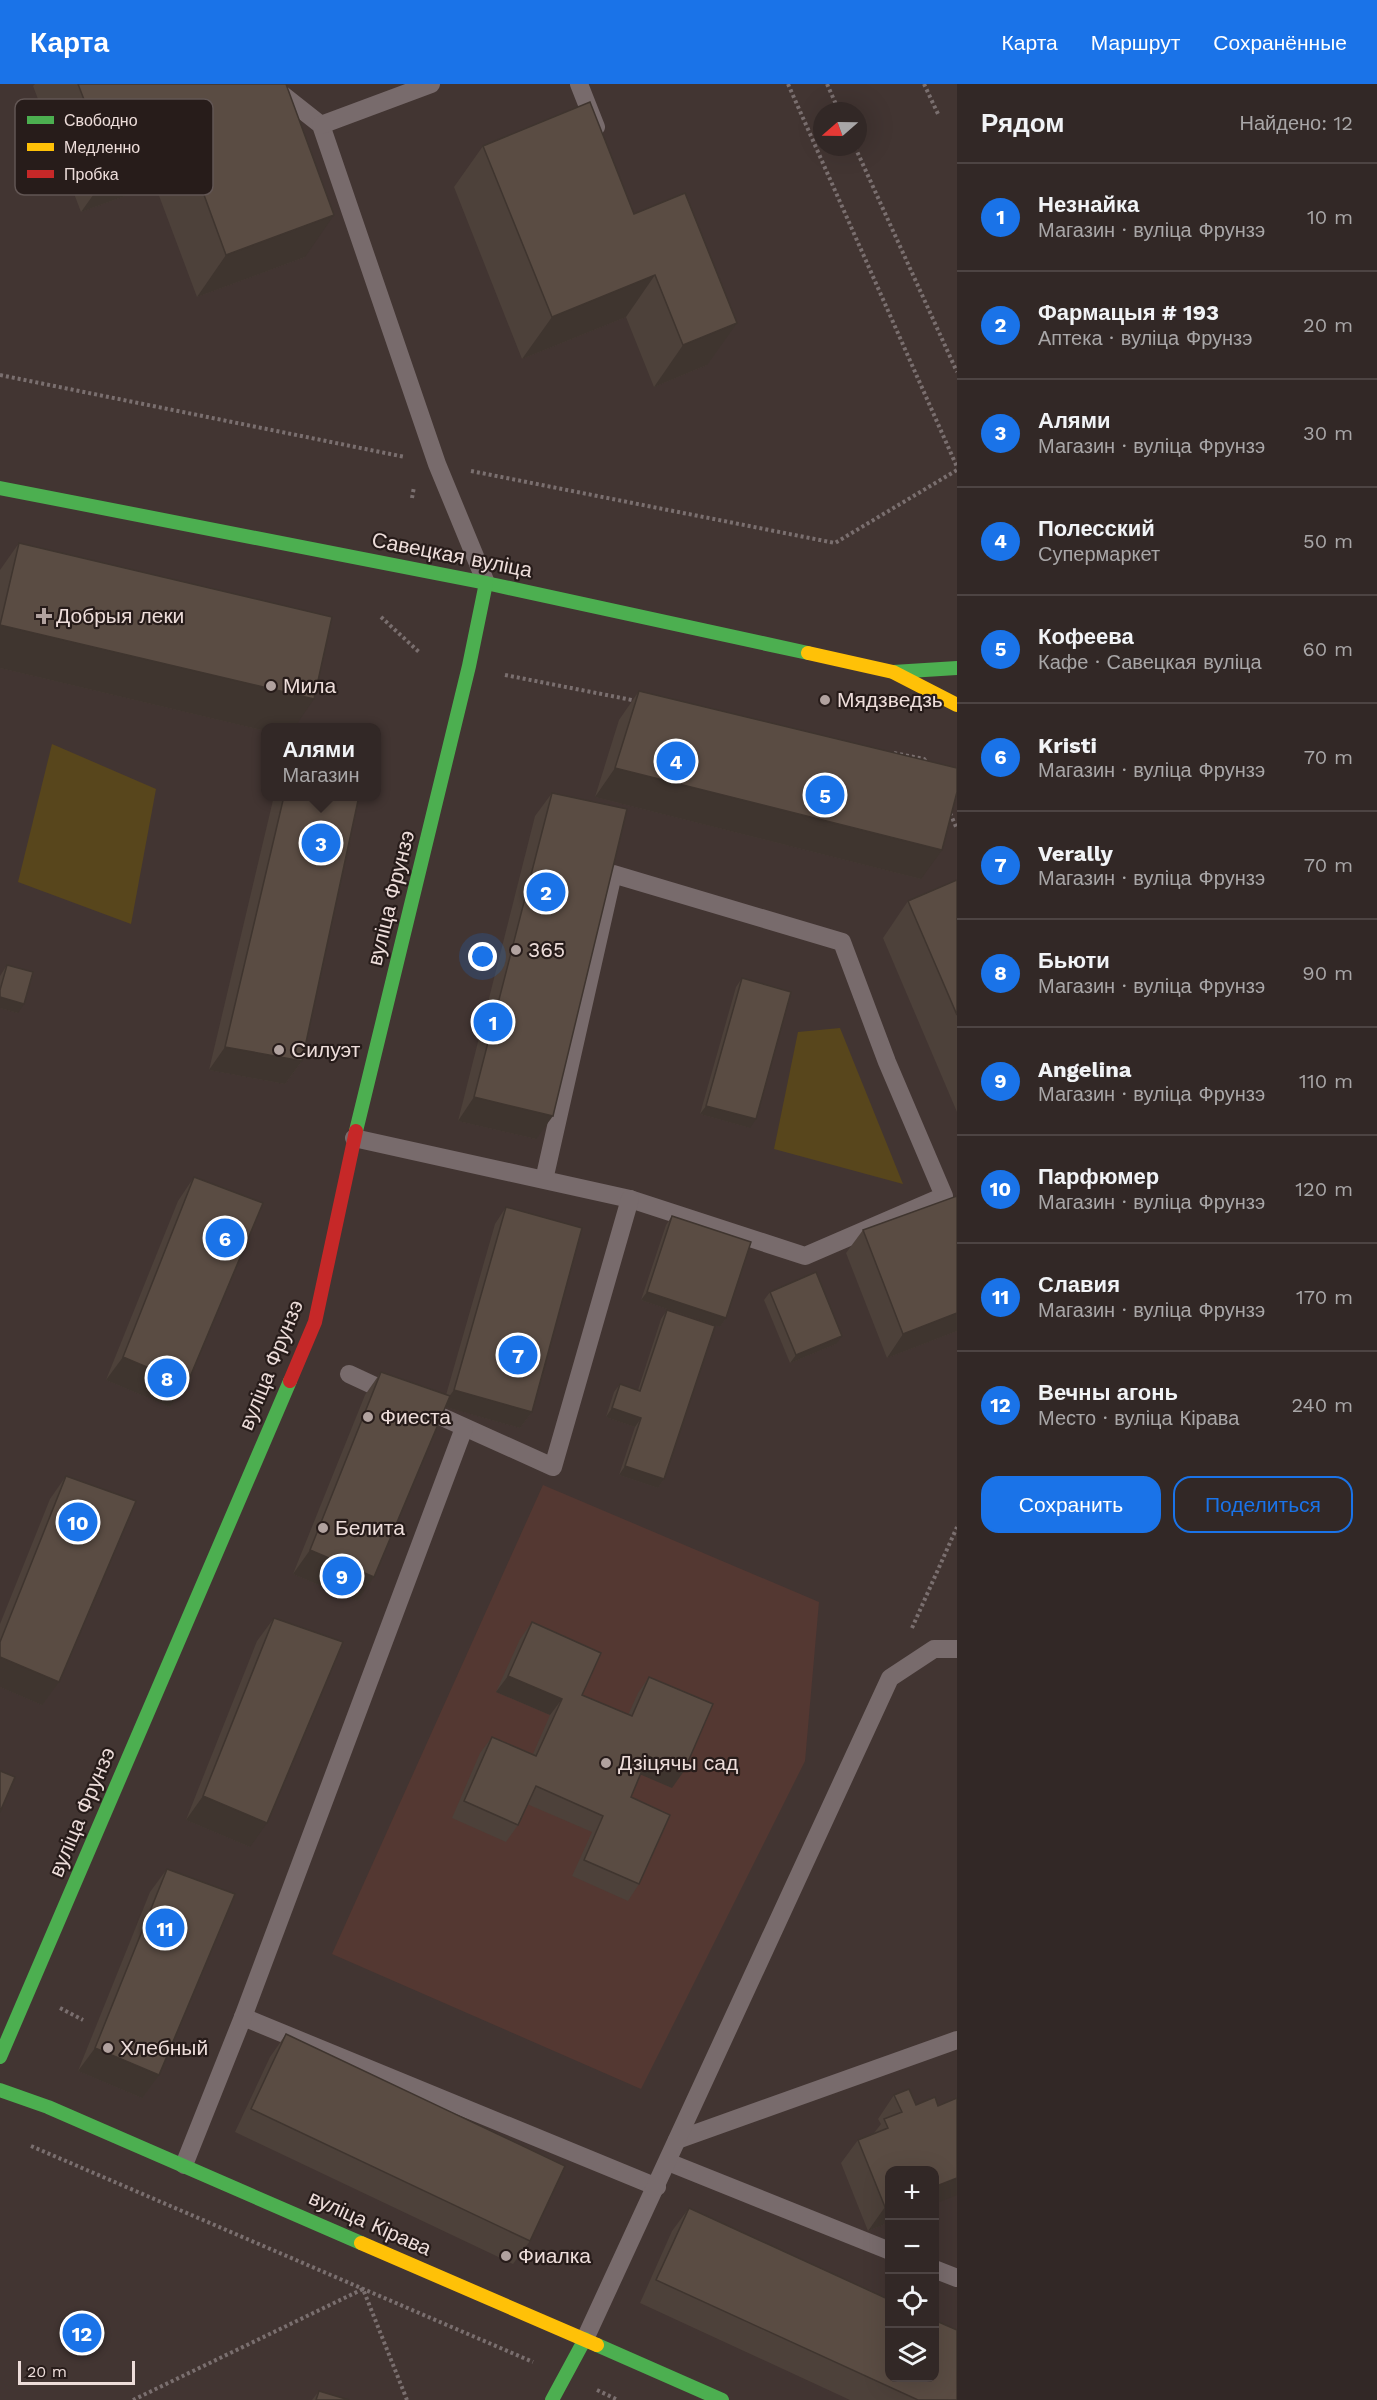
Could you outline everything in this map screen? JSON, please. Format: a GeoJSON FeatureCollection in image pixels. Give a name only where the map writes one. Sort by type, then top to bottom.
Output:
{"type":"FeatureCollection","features":[{"type":"Feature","properties":{"kind":"main road","name":"Савецкая вуліца"},"geometry":{"type":"LineString","coordinates":[[0,488],[486,583],[893,672],[957,705]]}},
{"type":"Feature","properties":{"kind":"main road","name":"вуліца Фрунзэ"},"geometry":{"type":"LineString","coordinates":[[0,2057],[315,1322],[354,1138],[470,666],[486,583]]}},
{"type":"Feature","properties":{"kind":"main road","name":"Савецкая вуліца"},"geometry":{"type":"LineString","coordinates":[[893,672],[957,668]]}},
{"type":"Feature","properties":{"kind":"main road","name":"вуліца Кірава"},"geometry":{"type":"LineString","coordinates":[[0,2090],[48,2107],[184,2165],[722,2400]]}},
{"type":"Feature","properties":{"kind":"main road"},"geometry":{"type":"LineString","coordinates":[[552,2400],[585,2339]]}},
{"type":"Feature","properties":{"kind":"lane"},"geometry":{"type":"LineString","coordinates":[[269,84],[321,125],[437,464],[486,583]]}},
{"type":"Feature","properties":{"kind":"lane"},"geometry":{"type":"LineString","coordinates":[[321,125],[431,84]]}},
{"type":"Feature","properties":{"kind":"lane"},"geometry":{"type":"LineString","coordinates":[[579,84],[601,138]]}},
{"type":"Feature","properties":{"kind":"lane"},"geometry":{"type":"LineString","coordinates":[[354,1138],[544,1180],[630,1199],[805,1256],[944,1196],[887,1062],[842,942],[613,874],[544,1180]]}},
{"type":"Feature","properties":{"kind":"lane"},"geometry":{"type":"LineString","coordinates":[[349,1374],[553,1467],[630,1199]]}},
{"type":"Feature","properties":{"kind":"lane"},"geometry":{"type":"LineString","coordinates":[[184,2165],[243,2017],[464,1428]]}},
{"type":"Feature","properties":{"kind":"lane"},"geometry":{"type":"LineString","coordinates":[[585,2339],[890,1678],[934,1649],[957,1649]]}},
{"type":"Feature","properties":{"kind":"lane"},"geometry":{"type":"LineString","coordinates":[[243,2017],[657,2187]]}},
{"type":"Feature","properties":{"kind":"lane"},"geometry":{"type":"LineString","coordinates":[[677,2140],[957,2040]]}},
{"type":"Feature","properties":{"kind":"lane"},"geometry":{"type":"LineString","coordinates":[[668,2163],[885,2249]]}},
{"type":"Feature","properties":{"kind":"lane"},"geometry":{"type":"LineString","coordinates":[[939,2271],[957,2278]]}},
{"type":"Feature","properties":{"kind":"path"},"geometry":{"type":"LineString","coordinates":[[0,375],[836,543],[957,469],[788,84]]}},
{"type":"Feature","properties":{"kind":"path"},"geometry":{"type":"LineString","coordinates":[[827,84],[835,102]]}},
{"type":"Feature","properties":{"kind":"path"},"geometry":{"type":"LineString","coordinates":[[924,84],[938,114]]}},
{"type":"Feature","properties":{"kind":"path"},"geometry":{"type":"LineString","coordinates":[[859,156],[957,372]]}},
{"type":"Feature","properties":{"kind":"path"},"geometry":{"type":"LineString","coordinates":[[381,617],[419,652]]}},
{"type":"Feature","properties":{"kind":"path"},"geometry":{"type":"LineString","coordinates":[[505,675],[645,703]]}},
{"type":"Feature","properties":{"kind":"path"},"geometry":{"type":"LineString","coordinates":[[889,752],[924,759],[929,768]]}},
{"type":"Feature","properties":{"kind":"path"},"geometry":{"type":"LineString","coordinates":[[948,809],[957,829]]}},
{"type":"Feature","properties":{"kind":"path"},"geometry":{"type":"LineString","coordinates":[[909,1635],[957,1527]]}},
{"type":"Feature","properties":{"kind":"path"},"geometry":{"type":"LineString","coordinates":[[31,2146],[618,2400]]}},
{"type":"Feature","properties":{"kind":"path"},"geometry":{"type":"LineString","coordinates":[[133,2400],[363,2289]]}},
{"type":"Feature","properties":{"kind":"path"},"geometry":{"type":"LineString","coordinates":[[363,2289],[407,2400]]}},
{"type":"Feature","properties":{"kind":"shaded area"},"geometry":{"type":"Polygon","coordinates":[[[52,744],[156,789],[131,924],[18,882],[52,744]]]}},
{"type":"Feature","properties":{"kind":"shaded area"},"geometry":{"type":"Polygon","coordinates":[[[840,1028],[903,1184],[774,1149],[798,1032],[840,1028]]]}},
{"type":"Feature","properties":{"kind":"shaded area"},"geometry":{"type":"Polygon","coordinates":[[[543,1485],[819,1602],[805,1761],[641,2089],[332,1954],[543,1485]]]}},
{"type":"Feature","properties":{"kind":"building"},"geometry":{"type":"Polygon","coordinates":[[[78,84],[286,84],[334,215],[226,255],[204,195],[213,195],[213,99],[84,99],[78,84]]]}},
{"type":"Feature","properties":{"kind":"building"},"geometry":{"type":"Polygon","coordinates":[[[590,102],[634,214],[685,193],[737,323],[683,345],[655,275],[552,317],[483,146],[590,102]]]}},
{"type":"Feature","properties":{"kind":"building"},"geometry":{"type":"Polygon","coordinates":[[[19,543],[332,617],[314,699],[0,625],[19,543]]]}},
{"type":"Feature","properties":{"kind":"building"},"geometry":{"type":"Polygon","coordinates":[[[639,691],[957,768],[957,792],[942,850],[615,768],[639,691]]]}},
{"type":"Feature","properties":{"kind":"building"},"geometry":{"type":"Polygon","coordinates":[[[552,793],[627,809],[553,1116],[474,1097],[552,793]]]}},
{"type":"Feature","properties":{"kind":"building"},"geometry":{"type":"Polygon","coordinates":[[[283,801],[358,801],[302,1061],[225,1047],[283,801]]]}},
{"type":"Feature","properties":{"kind":"building"},"geometry":{"type":"Polygon","coordinates":[[[957,880],[957,1015],[908,901],[957,880]]]}},
{"type":"Feature","properties":{"kind":"building"},"geometry":{"type":"Polygon","coordinates":[[[7,965],[33,972],[24,1004],[0,997],[7,965]]]}},
{"type":"Feature","properties":{"kind":"building"},"geometry":{"type":"Polygon","coordinates":[[[742,978],[791,992],[756,1119],[706,1106],[742,978]]]}},
{"type":"Feature","properties":{"kind":"building"},"geometry":{"type":"Polygon","coordinates":[[[194,1177],[263,1203],[187,1384],[123,1357],[194,1177]]]}},
{"type":"Feature","properties":{"kind":"building"},"geometry":{"type":"Polygon","coordinates":[[[957,1196],[957,1313],[903,1334],[863,1230],[957,1196]]]}},
{"type":"Feature","properties":{"kind":"building"},"geometry":{"type":"Polygon","coordinates":[[[506,1207],[582,1228],[532,1412],[454,1390],[506,1207]]]}},
{"type":"Feature","properties":{"kind":"building"},"geometry":{"type":"Polygon","coordinates":[[[672,1216],[751,1242],[726,1318],[647,1292],[672,1216]]]}},
{"type":"Feature","properties":{"kind":"building"},"geometry":{"type":"Polygon","coordinates":[[[816,1272],[842,1336],[796,1355],[770,1292],[816,1272]]]}},
{"type":"Feature","properties":{"kind":"building"},"geometry":{"type":"Polygon","coordinates":[[[667,1310],[715,1326],[664,1479],[625,1466],[641,1418],[612,1408],[620,1384],[640,1391],[667,1310]]]}},
{"type":"Feature","properties":{"kind":"building"},"geometry":{"type":"Polygon","coordinates":[[[381,1372],[450,1396],[374,1577],[310,1550],[381,1372]]]}},
{"type":"Feature","properties":{"kind":"building"},"geometry":{"type":"Polygon","coordinates":[[[66,1476],[136,1501],[59,1682],[0,1657],[0,1642],[66,1476]]]}},
{"type":"Feature","properties":{"kind":"building"},"geometry":{"type":"Polygon","coordinates":[[[274,1618],[343,1642],[267,1823],[203,1796],[274,1618]]]}},
{"type":"Feature","properties":{"kind":"building","name":"Дзіцячы сад"},"geometry":{"type":"Polygon","coordinates":[[[532,1622],[601,1653],[582,1695],[632,1716],[649,1677],[713,1704],[684,1771],[648,1756],[631,1797],[670,1815],[639,1884],[584,1860],[603,1816],[536,1786],[518,1825],[464,1801],[492,1737],[536,1756],[562,1699],[508,1676],[532,1622]]]}},
{"type":"Feature","properties":{"kind":"building"},"geometry":{"type":"Polygon","coordinates":[[[0,1771],[15,1777],[0,1812],[0,1771]]]}},
{"type":"Feature","properties":{"kind":"building"},"geometry":{"type":"Polygon","coordinates":[[[167,1869],[235,1894],[159,2075],[95,2048],[167,1869]]]}},
{"type":"Feature","properties":{"kind":"building"},"geometry":{"type":"Polygon","coordinates":[[[286,2034],[565,2166],[530,2241],[251,2109],[286,2034]]]}},
{"type":"Feature","properties":{"kind":"building"},"geometry":{"type":"Polygon","coordinates":[[[909,2089],[916,2105],[935,2097],[938,2106],[957,2098],[957,2178],[939,2185],[939,2166],[885,2166],[885,2207],[858,2140],[888,2128],[884,2119],[902,2112],[894,2095],[909,2089]]]}},
{"type":"Feature","properties":{"kind":"building"},"geometry":{"type":"Polygon","coordinates":[[[689,2208],[885,2298],[885,2382],[939,2382],[939,2322],[957,2330],[957,2400],[918,2400],[656,2280],[689,2208]]]}},
{"type":"Feature","properties":{"kind":"building"},"geometry":{"type":"Polygon","coordinates":[[[319,2391],[349,2400],[316,2400],[319,2391]]]}},
{"type":"Feature","properties":{"kind":"traffic: fast"},"geometry":{"type":"LineString","coordinates":[[0,488],[486,583],[808,653]]}},
{"type":"Feature","properties":{"kind":"traffic: fast"},"geometry":{"type":"LineString","coordinates":[[356,1131],[469,666],[486,583]]}},
{"type":"Feature","properties":{"kind":"traffic: fast"},"geometry":{"type":"LineString","coordinates":[[893,672],[957,668]]}},
{"type":"Feature","properties":{"kind":"traffic: fast"},"geometry":{"type":"LineString","coordinates":[[0,2057],[290,1381]]}},
{"type":"Feature","properties":{"kind":"traffic: fast"},"geometry":{"type":"LineString","coordinates":[[0,2090],[48,2107],[361,2243]]}},
{"type":"Feature","properties":{"kind":"traffic: fast"},"geometry":{"type":"LineString","coordinates":[[552,2400],[585,2339]]}},
{"type":"Feature","properties":{"kind":"traffic: fast"},"geometry":{"type":"LineString","coordinates":[[597,2345],[722,2400]]}},
{"type":"Feature","properties":{"kind":"traffic: slow"},"geometry":{"type":"LineString","coordinates":[[808,653],[893,672],[957,705]]}},
{"type":"Feature","properties":{"kind":"traffic: slow"},"geometry":{"type":"LineString","coordinates":[[361,2243],[597,2345]]}},
{"type":"Feature","properties":{"kind":"traffic: jam"},"geometry":{"type":"LineString","coordinates":[[290,1381],[315,1322],[356,1131]]}},
{"type":"Feature","properties":{"kind":"place","name":"Добрыя леки"},"geometry":{"type":"Point","coordinates":[44,616]}},
{"type":"Feature","properties":{"kind":"place","name":"Мила"},"geometry":{"type":"Point","coordinates":[271,686]}},
{"type":"Feature","properties":{"kind":"place","name":"Мядзведзь"},"geometry":{"type":"Point","coordinates":[825,700]}},
{"type":"Feature","properties":{"kind":"place","name":"Полесский"},"geometry":{"type":"Point","coordinates":[676,761]}},
{"type":"Feature","properties":{"kind":"place","name":"Кофеева"},"geometry":{"type":"Point","coordinates":[825,795]}},
{"type":"Feature","properties":{"kind":"place","name":"Алями"},"geometry":{"type":"Point","coordinates":[321,843]}},
{"type":"Feature","properties":{"kind":"place","name":"Фармацыя # 193"},"geometry":{"type":"Point","coordinates":[546,892]}},
{"type":"Feature","properties":{"kind":"place","name":"365"},"geometry":{"type":"Point","coordinates":[516,950]}},
{"type":"Feature","properties":{"kind":"place","name":"Незнайка"},"geometry":{"type":"Point","coordinates":[493,1022]}},
{"type":"Feature","properties":{"kind":"place","name":"Силуэт"},"geometry":{"type":"Point","coordinates":[279,1050]}},
{"type":"Feature","properties":{"kind":"place","name":"Kristi"},"geometry":{"type":"Point","coordinates":[225,1238]}},
{"type":"Feature","properties":{"kind":"place","name":"Verally"},"geometry":{"type":"Point","coordinates":[518,1355]}},
{"type":"Feature","properties":{"kind":"place","name":"Бьюти"},"geometry":{"type":"Point","coordinates":[167,1378]}},
{"type":"Feature","properties":{"kind":"place","name":"Фиеста"},"geometry":{"type":"Point","coordinates":[368,1417]}},
{"type":"Feature","properties":{"kind":"place","name":"Парфюмер"},"geometry":{"type":"Point","coordinates":[78,1522]}},
{"type":"Feature","properties":{"kind":"place","name":"Белита"},"geometry":{"type":"Point","coordinates":[323,1528]}},
{"type":"Feature","properties":{"kind":"place","name":"Angelina"},"geometry":{"type":"Point","coordinates":[342,1576]}},
{"type":"Feature","properties":{"kind":"place","name":"Дзіцячы сад"},"geometry":{"type":"Point","coordinates":[606,1763]}},
{"type":"Feature","properties":{"kind":"place","name":"Славия"},"geometry":{"type":"Point","coordinates":[165,1928]}},
{"type":"Feature","properties":{"kind":"place","name":"Хлебный"},"geometry":{"type":"Point","coordinates":[108,2048]}},
{"type":"Feature","properties":{"kind":"place","name":"Фиалка"},"geometry":{"type":"Point","coordinates":[506,2256]}},
{"type":"Feature","properties":{"kind":"place","name":"Вечны агонь"},"geometry":{"type":"Point","coordinates":[82,2333]}}]}
